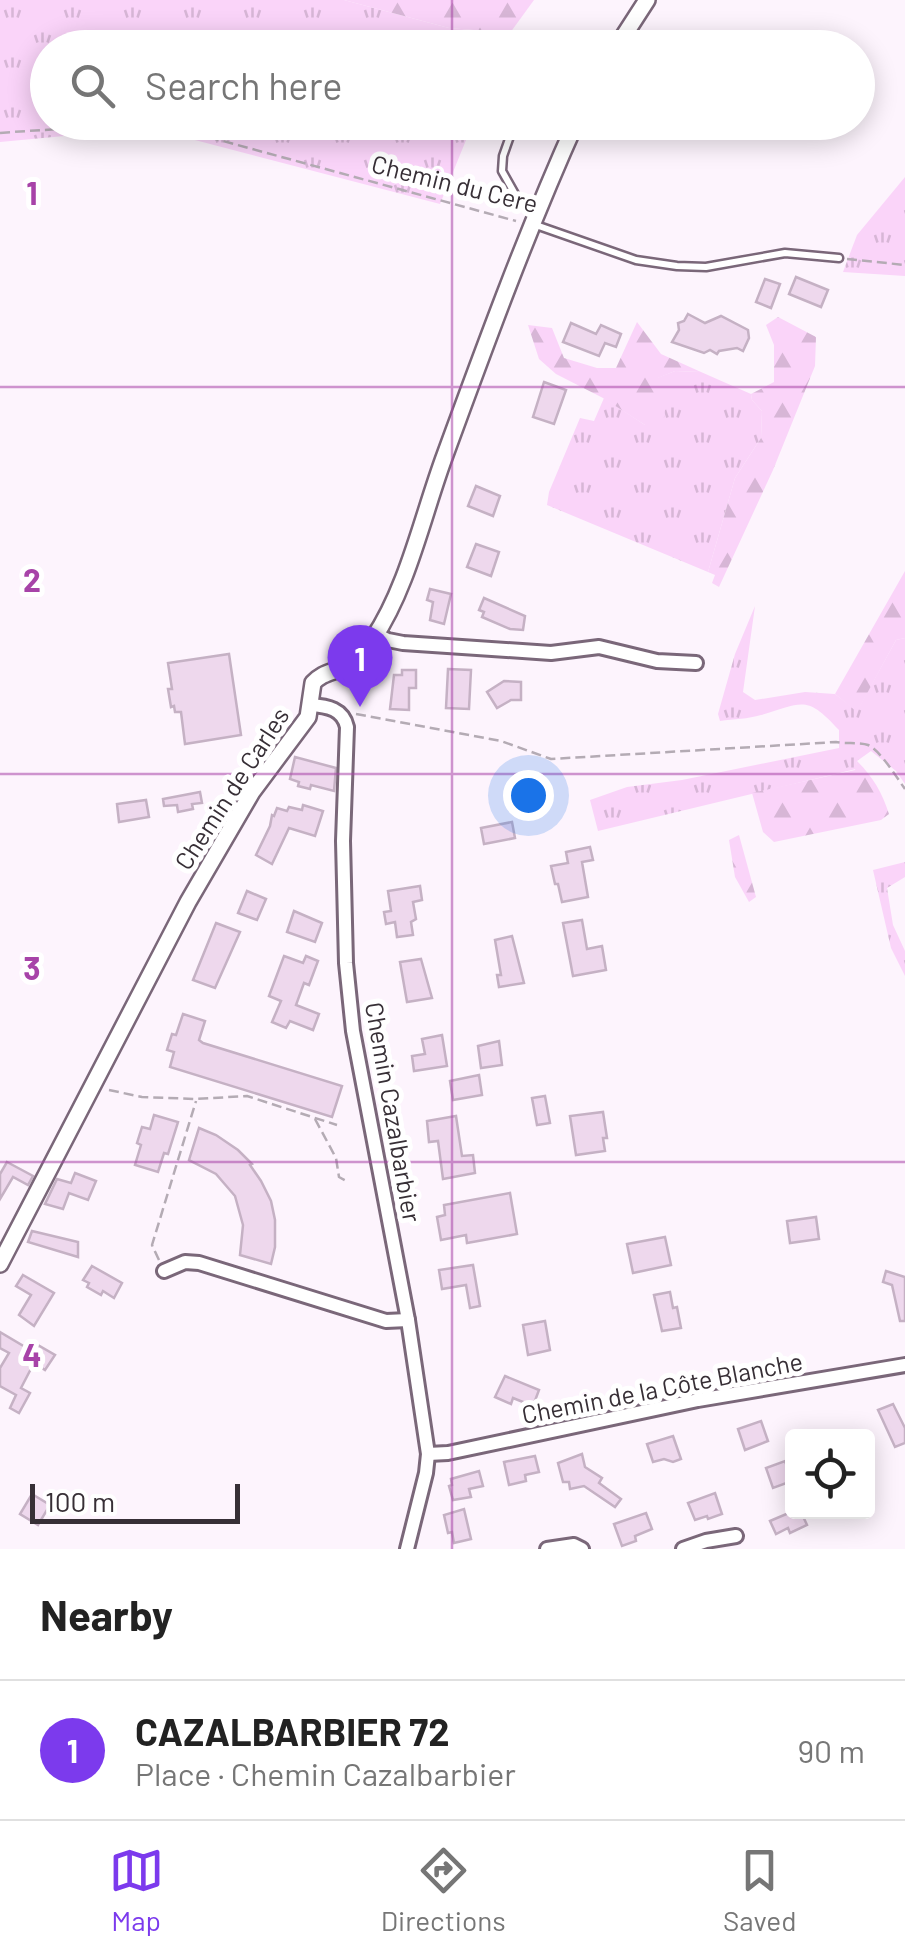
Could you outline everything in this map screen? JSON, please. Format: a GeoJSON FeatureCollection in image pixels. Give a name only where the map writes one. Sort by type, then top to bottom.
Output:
{"type":"FeatureCollection","features":[{"type":"Feature","properties":{"kind":"street"},"geometry":{"type":"LineString","coordinates":[[627,30],[646,0]]}},
{"type":"Feature","properties":{"kind":"street","name":"Chemin de Carles"},"geometry":{"type":"LineString","coordinates":[[0,1264],[188,902],[252,792],[308,716],[313,683],[352,661],[376,634],[400,586],[534,220],[568,140]]}},
{"type":"Feature","properties":{"kind":"street"},"geometry":{"type":"LineString","coordinates":[[376,634],[403,643],[520,652],[598,647],[658,661],[696,664]]}},
{"type":"Feature","properties":{"kind":"street"},"geometry":{"type":"LineString","coordinates":[[310,705],[336,710],[345,717]]}},
{"type":"Feature","properties":{"kind":"street","name":"Chemin Cazalbarbier"},"geometry":{"type":"LineString","coordinates":[[345,717],[348,727],[343,841],[348,980],[358,1061],[408,1320],[428,1454],[407,1549]]}},
{"type":"Feature","properties":{"kind":"street"},"geometry":{"type":"LineString","coordinates":[[164,1271],[185,1262],[199,1264],[386,1321],[408,1320]]}},
{"type":"Feature","properties":{"kind":"street","name":"Chemin de la Côte Blanche"},"geometry":{"type":"LineString","coordinates":[[428,1454],[698,1400],[905,1365]]}},
{"type":"Feature","properties":{"kind":"street"},"geometry":{"type":"LineString","coordinates":[[683,1549],[736,1536]]}},
{"type":"Feature","properties":{"kind":"street"},"geometry":{"type":"LineString","coordinates":[[546,1549],[574,1545],[582,1549]]}},
{"type":"Feature","properties":{"kind":"lane"},"geometry":{"type":"LineString","coordinates":[[509,140],[502,156],[502,171],[534,220]]}},
{"type":"Feature","properties":{"kind":"lane","name":"Chemin du Cere"},"geometry":{"type":"LineString","coordinates":[[534,220],[636,260],[677,266],[706,267],[785,253],[839,258]]}},
{"type":"Feature","properties":{"kind":"path","name":"Chemin du Cere"},"geometry":{"type":"LineString","coordinates":[[0,133],[30,131]]}},
{"type":"Feature","properties":{"kind":"path","name":"Chemin du Cere"},"geometry":{"type":"LineString","coordinates":[[219,140],[500,219],[534,220]]}},
{"type":"Feature","properties":{"kind":"path"},"geometry":{"type":"LineString","coordinates":[[839,258],[905,266]]}},
{"type":"Feature","properties":{"kind":"path"},"geometry":{"type":"LineString","coordinates":[[345,717],[358,714],[501,741],[551,759],[836,742],[863,744],[877,752],[905,789]]}},
{"type":"Feature","properties":{"kind":"path"},"geometry":{"type":"LineString","coordinates":[[93,1083],[120,1093],[196,1100],[247,1096],[337,1125]]}},
{"type":"Feature","properties":{"kind":"path"},"geometry":{"type":"LineString","coordinates":[[164,1271],[152,1244],[196,1100]]}},
{"type":"Feature","properties":{"kind":"path"},"geometry":{"type":"LineString","coordinates":[[314,1118],[336,1158],[339,1177],[348,1182]]}},
{"type":"Feature","properties":{"kind":"green space"},"geometry":{"type":"Polygon","coordinates":[[[0,0],[344,0],[449,28],[473,30],[30,30],[30,139],[0,142],[0,0]]]}},
{"type":"Feature","properties":{"kind":"green space"},"geometry":{"type":"Polygon","coordinates":[[[344,0],[534,0],[512,30],[449,28],[344,0]]]}},
{"type":"Feature","properties":{"kind":"green space"},"geometry":{"type":"Polygon","coordinates":[[[195,140],[466,140],[440,204],[195,140]]]}},
{"type":"Feature","properties":{"kind":"green space"},"geometry":{"type":"Polygon","coordinates":[[[905,177],[905,276],[843,272],[857,235],[905,177]]]}},
{"type":"Feature","properties":{"kind":"green space"},"geometry":{"type":"Polygon","coordinates":[[[778,317],[816,337],[815,366],[719,587],[712,583],[715,575],[708,572],[735,478],[761,438],[762,411],[751,394],[774,382],[774,345],[766,325],[778,317]]]}},
{"type":"Feature","properties":{"kind":"green space"},"geometry":{"type":"Polygon","coordinates":[[[637,322],[661,354],[701,372],[675,371],[658,378],[666,402],[663,427],[645,425],[556,374],[539,359],[528,325],[552,328],[564,358],[597,368],[616,368],[637,322]]]}},
{"type":"Feature","properties":{"kind":"green space"},"geometry":{"type":"Polygon","coordinates":[[[675,371],[701,372],[751,394],[762,411],[761,438],[735,478],[708,572],[547,505],[580,418],[594,421],[604,398],[645,425],[657,378],[675,371]]]}},
{"type":"Feature","properties":{"kind":"green space"},"geometry":{"type":"Polygon","coordinates":[[[905,571],[905,638],[896,640],[857,712],[835,694],[905,571]]]}},
{"type":"Feature","properties":{"kind":"green space"},"geometry":{"type":"Polygon","coordinates":[[[755,606],[743,692],[755,700],[805,692],[835,694],[857,711],[896,640],[905,638],[905,784],[896,771],[871,751],[857,761],[856,769],[598,831],[590,800],[627,787],[682,780],[839,748],[839,730],[819,711],[803,704],[720,721],[718,714],[735,654],[755,606]]]}},
{"type":"Feature","properties":{"kind":"green space"},"geometry":{"type":"Polygon","coordinates":[[[857,761],[876,785],[889,814],[881,820],[774,842],[763,832],[752,793],[855,770],[857,761]]]}},
{"type":"Feature","properties":{"kind":"green space"},"geometry":{"type":"Polygon","coordinates":[[[739,835],[756,897],[749,902],[735,877],[729,840],[739,835]]]}},
{"type":"Feature","properties":{"kind":"green space"},"geometry":{"type":"Polygon","coordinates":[[[905,862],[905,877],[887,888],[893,925],[905,951],[905,976],[891,948],[873,870],[905,862]]]}},
{"type":"Feature","properties":{"kind":"building"},"geometry":{"type":"Polygon","coordinates":[[[796,277],[828,290],[821,307],[789,294],[796,277]]]}},
{"type":"Feature","properties":{"kind":"building"},"geometry":{"type":"Polygon","coordinates":[[[765,279],[780,284],[771,308],[756,302],[765,279]]]}},
{"type":"Feature","properties":{"kind":"building"},"geometry":{"type":"Polygon","coordinates":[[[688,314],[705,323],[721,316],[748,330],[743,351],[737,348],[704,353],[672,342],[679,330],[678,323],[688,314]]]}},
{"type":"Feature","properties":{"kind":"building"},"geometry":{"type":"Polygon","coordinates":[[[571,323],[596,334],[601,325],[621,334],[616,347],[605,343],[599,356],[563,342],[571,323]]]}},
{"type":"Feature","properties":{"kind":"building"},"geometry":{"type":"Polygon","coordinates":[[[544,382],[566,390],[554,424],[533,417],[544,382]]]}},
{"type":"Feature","properties":{"kind":"building"},"geometry":{"type":"Polygon","coordinates":[[[476,486],[500,496],[493,516],[468,506],[476,486]]]}},
{"type":"Feature","properties":{"kind":"building"},"geometry":{"type":"Polygon","coordinates":[[[476,544],[499,552],[491,576],[467,567],[476,544]]]}},
{"type":"Feature","properties":{"kind":"building"},"geometry":{"type":"Polygon","coordinates":[[[430,589],[451,594],[444,624],[430,620],[430,589]]]}},
{"type":"Feature","properties":{"kind":"building"},"geometry":{"type":"Polygon","coordinates":[[[484,598],[525,616],[523,630],[482,617],[484,612],[479,610],[484,598]]]}},
{"type":"Feature","properties":{"kind":"building"},"geometry":{"type":"Polygon","coordinates":[[[229,654],[241,735],[185,744],[181,712],[171,707],[168,663],[229,654]]]}},
{"type":"Feature","properties":{"kind":"building"},"geometry":{"type":"Polygon","coordinates":[[[448,669],[471,670],[469,709],[446,708],[448,669]]]}},
{"type":"Feature","properties":{"kind":"building"},"geometry":{"type":"Polygon","coordinates":[[[402,670],[416,670],[416,688],[409,688],[409,710],[390,709],[394,675],[402,675],[402,670]]]}},
{"type":"Feature","properties":{"kind":"building"},"geometry":{"type":"Polygon","coordinates":[[[504,681],[521,682],[521,700],[511,700],[497,708],[487,692],[504,681]]]}},
{"type":"Feature","properties":{"kind":"building"},"geometry":{"type":"Polygon","coordinates":[[[295,757],[336,768],[334,791],[298,786],[299,782],[290,779],[295,757]]]}},
{"type":"Feature","properties":{"kind":"building"},"geometry":{"type":"Polygon","coordinates":[[[200,792],[202,803],[192,804],[193,809],[178,812],[177,805],[164,806],[163,799],[200,792]]]}},
{"type":"Feature","properties":{"kind":"building"},"geometry":{"type":"Polygon","coordinates":[[[146,800],[149,817],[119,822],[117,804],[146,800]]]}},
{"type":"Feature","properties":{"kind":"building"},"geometry":{"type":"Polygon","coordinates":[[[303,805],[323,811],[315,836],[289,828],[272,864],[256,855],[277,808],[302,810],[303,805]]]}},
{"type":"Feature","properties":{"kind":"building"},"geometry":{"type":"Polygon","coordinates":[[[512,822],[515,838],[484,844],[481,828],[512,822]]]}},
{"type":"Feature","properties":{"kind":"building"},"geometry":{"type":"Polygon","coordinates":[[[590,847],[593,860],[582,862],[588,897],[562,902],[551,866],[568,863],[566,852],[590,847]]]}},
{"type":"Feature","properties":{"kind":"building"},"geometry":{"type":"Polygon","coordinates":[[[420,886],[422,900],[413,902],[413,935],[397,937],[395,922],[386,924],[384,912],[391,911],[388,891],[420,886]]]}},
{"type":"Feature","properties":{"kind":"building"},"geometry":{"type":"Polygon","coordinates":[[[247,891],[266,899],[257,920],[238,913],[247,891]]]}},
{"type":"Feature","properties":{"kind":"building"},"geometry":{"type":"Polygon","coordinates":[[[294,911],[322,923],[315,942],[287,932],[294,911]]]}},
{"type":"Feature","properties":{"kind":"building"},"geometry":{"type":"Polygon","coordinates":[[[582,920],[587,949],[602,946],[606,970],[573,976],[563,923],[582,920]]]}},
{"type":"Feature","properties":{"kind":"building"},"geometry":{"type":"Polygon","coordinates":[[[216,923],[240,932],[215,988],[193,980],[216,923]]]}},
{"type":"Feature","properties":{"kind":"building"},"geometry":{"type":"Polygon","coordinates":[[[512,936],[524,983],[499,987],[497,975],[501,975],[495,940],[512,936]]]}},
{"type":"Feature","properties":{"kind":"building"},"geometry":{"type":"Polygon","coordinates":[[[284,956],[303,963],[306,956],[318,961],[296,1005],[319,1014],[313,1030],[290,1021],[286,1028],[272,1022],[281,1001],[269,996],[284,956]]]}},
{"type":"Feature","properties":{"kind":"building"},"geometry":{"type":"Polygon","coordinates":[[[421,959],[432,998],[407,1002],[400,962],[421,959]]]}},
{"type":"Feature","properties":{"kind":"building"},"geometry":{"type":"Polygon","coordinates":[[[183,1014],[205,1021],[199,1040],[203,1043],[342,1086],[332,1117],[170,1067],[174,1052],[167,1050],[183,1014]]]}},
{"type":"Feature","properties":{"kind":"building"},"geometry":{"type":"Polygon","coordinates":[[[442,1035],[447,1066],[414,1071],[412,1056],[425,1054],[422,1039],[442,1035]]]}},
{"type":"Feature","properties":{"kind":"building"},"geometry":{"type":"Polygon","coordinates":[[[499,1041],[502,1065],[481,1068],[478,1046],[499,1041]]]}},
{"type":"Feature","properties":{"kind":"building"},"geometry":{"type":"Polygon","coordinates":[[[479,1075],[482,1095],[453,1100],[450,1081],[479,1075]]]}},
{"type":"Feature","properties":{"kind":"building"},"geometry":{"type":"Polygon","coordinates":[[[545,1096],[550,1123],[537,1125],[532,1098],[545,1096]]]}},
{"type":"Feature","properties":{"kind":"building"},"geometry":{"type":"Polygon","coordinates":[[[603,1112],[605,1151],[576,1155],[570,1116],[603,1112]]]}},
{"type":"Feature","properties":{"kind":"building"},"geometry":{"type":"Polygon","coordinates":[[[154,1115],[178,1122],[158,1172],[135,1165],[142,1127],[150,1129],[154,1115]]]}},
{"type":"Feature","properties":{"kind":"building"},"geometry":{"type":"Polygon","coordinates":[[[456,1116],[462,1156],[473,1155],[475,1173],[443,1179],[438,1141],[429,1142],[427,1121],[456,1116]]]}},
{"type":"Feature","properties":{"kind":"building"},"geometry":{"type":"Polygon","coordinates":[[[199,1128],[238,1150],[261,1181],[275,1220],[271,1264],[240,1255],[243,1225],[235,1196],[216,1174],[189,1160],[199,1128]]]}},
{"type":"Feature","properties":{"kind":"building"},"geometry":{"type":"Polygon","coordinates":[[[7,1162],[33,1176],[28,1185],[13,1177],[0,1199],[0,1174],[7,1162]]]}},
{"type":"Feature","properties":{"kind":"building"},"geometry":{"type":"Polygon","coordinates":[[[75,1173],[96,1181],[88,1200],[69,1193],[63,1209],[45,1204],[57,1179],[71,1183],[75,1173]]]}},
{"type":"Feature","properties":{"kind":"building"},"geometry":{"type":"Polygon","coordinates":[[[510,1193],[517,1234],[467,1243],[466,1235],[441,1240],[437,1217],[445,1215],[444,1205],[510,1193]]]}},
{"type":"Feature","properties":{"kind":"building"},"geometry":{"type":"Polygon","coordinates":[[[816,1217],[819,1239],[790,1243],[787,1221],[816,1217]]]}},
{"type":"Feature","properties":{"kind":"building"},"geometry":{"type":"Polygon","coordinates":[[[32,1231],[78,1242],[78,1257],[28,1242],[32,1231]]]}},
{"type":"Feature","properties":{"kind":"building"},"geometry":{"type":"Polygon","coordinates":[[[665,1237],[671,1265],[633,1273],[627,1244],[665,1237]]]}},
{"type":"Feature","properties":{"kind":"building"},"geometry":{"type":"Polygon","coordinates":[[[473,1265],[480,1306],[470,1308],[466,1285],[442,1289],[439,1270],[473,1265]]]}},
{"type":"Feature","properties":{"kind":"building"},"geometry":{"type":"Polygon","coordinates":[[[92,1266],[122,1283],[114,1298],[87,1287],[89,1283],[83,1280],[92,1266]]]}},
{"type":"Feature","properties":{"kind":"building"},"geometry":{"type":"Polygon","coordinates":[[[886,1271],[905,1277],[905,1321],[900,1321],[892,1285],[883,1282],[886,1271]]]}},
{"type":"Feature","properties":{"kind":"building"},"geometry":{"type":"Polygon","coordinates":[[[23,1275],[54,1293],[34,1326],[19,1315],[31,1295],[16,1286],[23,1275]]]}},
{"type":"Feature","properties":{"kind":"building"},"geometry":{"type":"Polygon","coordinates":[[[670,1292],[681,1328],[662,1331],[654,1295],[670,1292]]]}},
{"type":"Feature","properties":{"kind":"building"},"geometry":{"type":"Polygon","coordinates":[[[545,1321],[550,1350],[528,1355],[523,1325],[545,1321]]]}},
{"type":"Feature","properties":{"kind":"building"},"geometry":{"type":"Polygon","coordinates":[[[0,1332],[32,1351],[36,1344],[55,1355],[45,1370],[34,1363],[21,1388],[30,1393],[19,1413],[10,1408],[16,1395],[0,1386],[0,1368],[9,1353],[0,1348],[0,1332]]]}},
{"type":"Feature","properties":{"kind":"building"},"geometry":{"type":"Polygon","coordinates":[[[505,1376],[539,1390],[533,1406],[513,1398],[511,1404],[495,1397],[505,1376]]]}},
{"type":"Feature","properties":{"kind":"building"},"geometry":{"type":"Polygon","coordinates":[[[893,1404],[905,1428],[905,1443],[895,1447],[878,1410],[893,1404]]]}},
{"type":"Feature","properties":{"kind":"building"},"geometry":{"type":"Polygon","coordinates":[[[761,1421],[768,1441],[745,1450],[738,1429],[761,1421]]]}},
{"type":"Feature","properties":{"kind":"building"},"geometry":{"type":"Polygon","coordinates":[[[673,1436],[681,1459],[653,1462],[647,1444],[673,1436]]]}},
{"type":"Feature","properties":{"kind":"building"},"geometry":{"type":"Polygon","coordinates":[[[582,1454],[585,1467],[602,1478],[599,1483],[621,1499],[615,1507],[584,1486],[570,1489],[569,1482],[563,1482],[558,1463],[582,1454]]]}},
{"type":"Feature","properties":{"kind":"building"},"geometry":{"type":"Polygon","coordinates":[[[535,1456],[539,1472],[525,1475],[526,1481],[509,1485],[504,1462],[535,1456]]]}},
{"type":"Feature","properties":{"kind":"building"},"geometry":{"type":"Polygon","coordinates":[[[785,1461],[785,1484],[773,1488],[766,1468],[785,1461]]]}},
{"type":"Feature","properties":{"kind":"building"},"geometry":{"type":"Polygon","coordinates":[[[479,1471],[483,1486],[469,1489],[471,1497],[453,1500],[451,1479],[479,1471]]]}},
{"type":"Feature","properties":{"kind":"building"},"geometry":{"type":"Polygon","coordinates":[[[715,1493],[722,1514],[695,1520],[688,1503],[715,1493]]]}},
{"type":"Feature","properties":{"kind":"building"},"geometry":{"type":"Polygon","coordinates":[[[32,1494],[50,1505],[38,1525],[20,1514],[32,1494]]]}},
{"type":"Feature","properties":{"kind":"building"},"geometry":{"type":"Polygon","coordinates":[[[464,1509],[471,1539],[454,1543],[444,1515],[464,1509]]]}},
{"type":"Feature","properties":{"kind":"building"},"geometry":{"type":"Polygon","coordinates":[[[646,1513],[652,1529],[622,1546],[614,1524],[646,1513]]]}},
{"type":"Feature","properties":{"kind":"building"},"geometry":{"type":"Polygon","coordinates":[[[785,1515],[785,1519],[804,1519],[807,1525],[776,1534],[770,1521],[785,1515]]]}},
{"type":"Feature","properties":{"kind":"place","name":"CAZALBARBIER 72"},"geometry":{"type":"Point","coordinates":[360,707]}}]}
